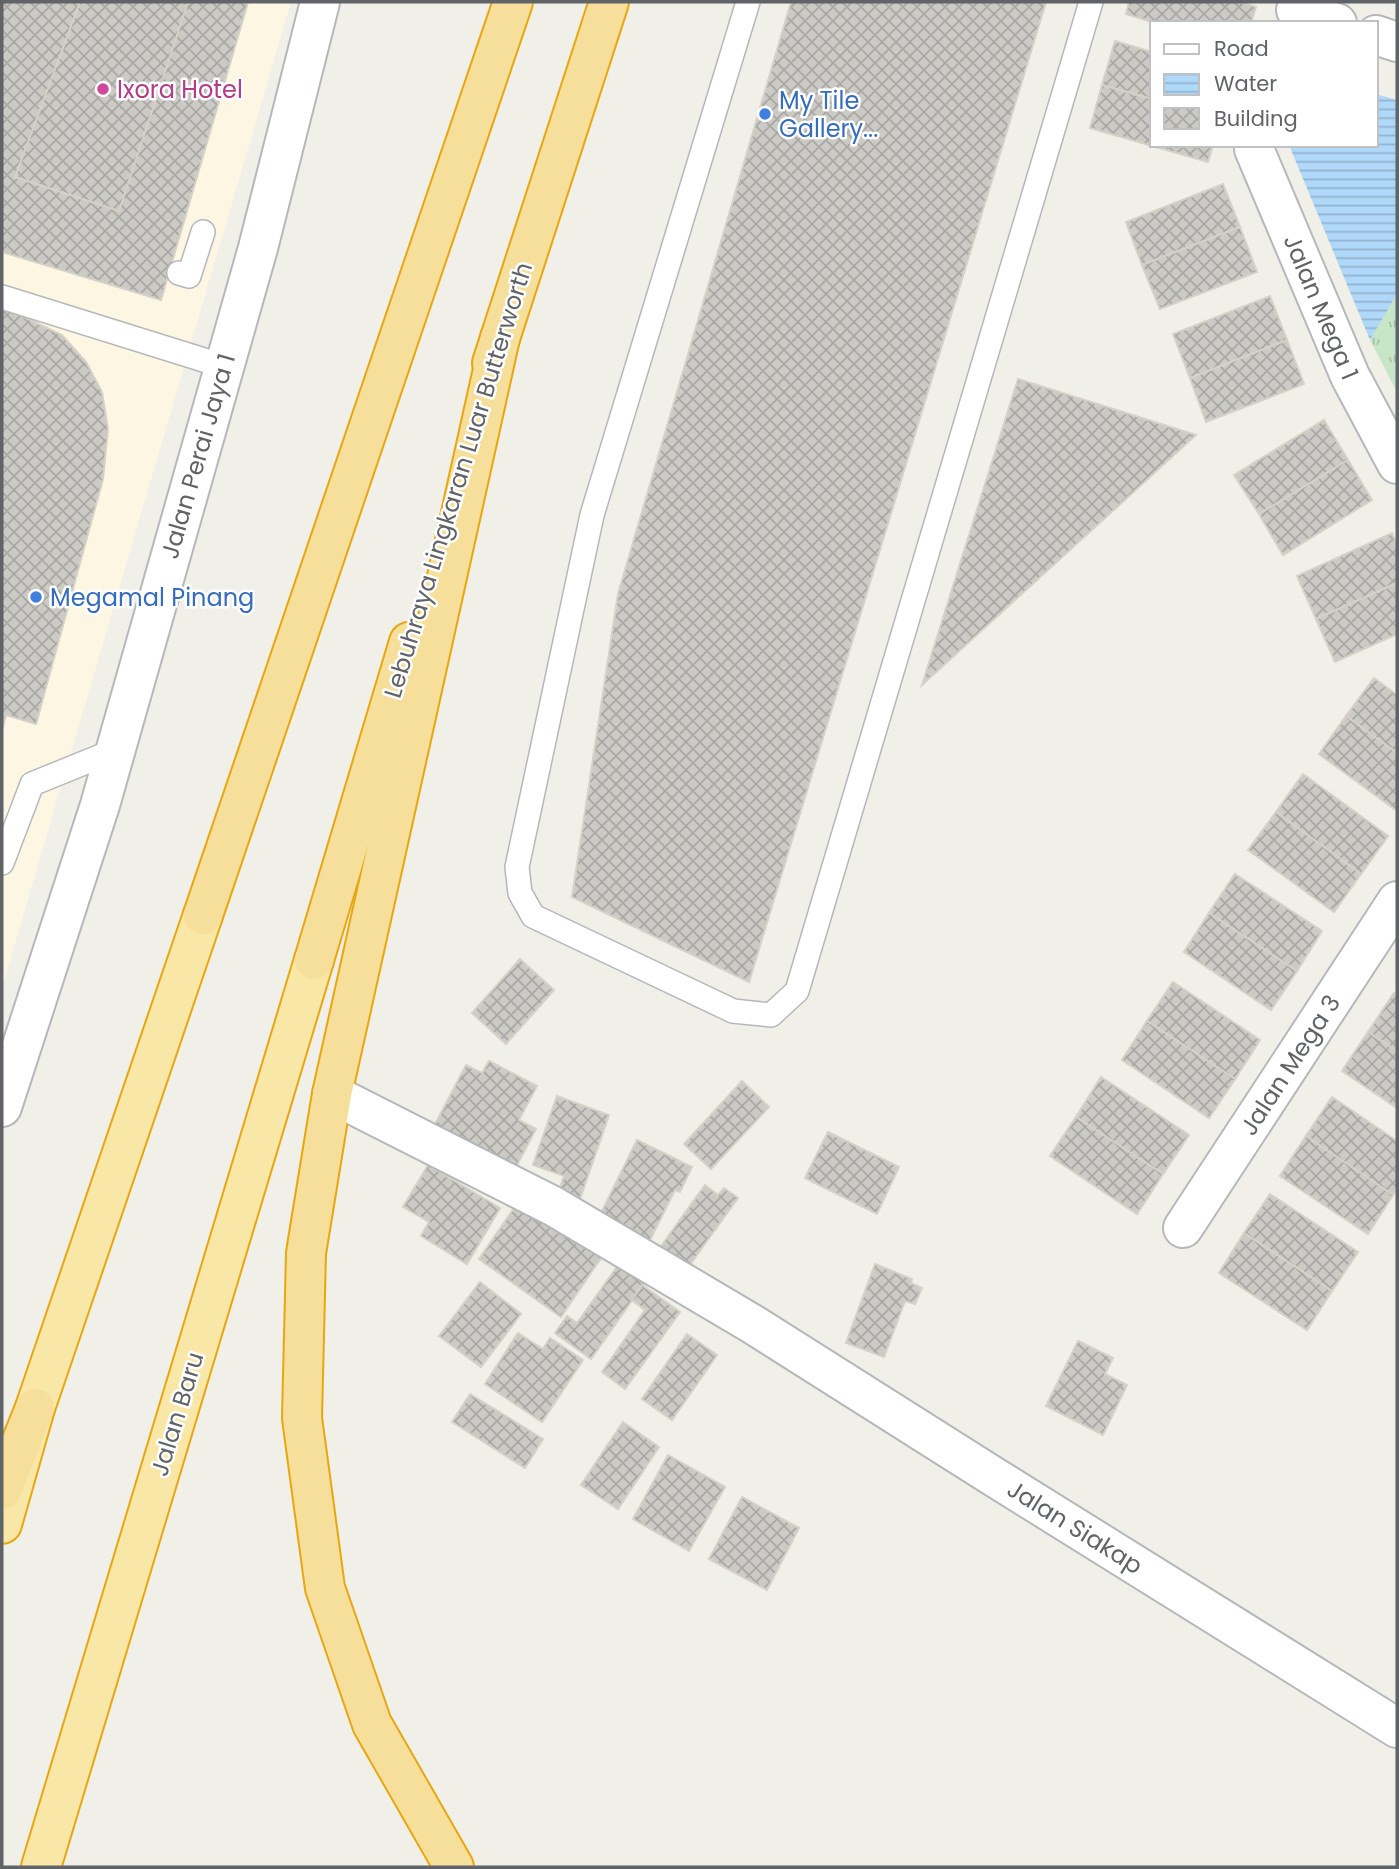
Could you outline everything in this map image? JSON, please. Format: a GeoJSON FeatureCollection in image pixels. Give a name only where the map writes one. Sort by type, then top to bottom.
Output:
{"type":"FeatureCollection","features":[{"type":"Feature","properties":{"kind":"highway"},"geometry":{"type":"LineString","coordinates":[[2,1524],[35,1408],[513,2]]}},
{"type":"Feature","properties":{"kind":"highway","name":"Lebuhraya Lingkaran Luar Butterworth"},"geometry":{"type":"LineString","coordinates":[[314,960],[500,338],[609,2]]}},
{"type":"Feature","properties":{"kind":"highway"},"geometry":{"type":"LineString","coordinates":[[454,1867],[372,1724],[325,1588],[302,1418],[306,1253],[332,1094],[500,338]]}},
{"type":"Feature","properties":{"kind":"highway","name":"Jalan Baru"},"geometry":{"type":"LineString","coordinates":[[41,1867],[314,960]]}},
{"type":"Feature","properties":{"kind":"highway"},"geometry":{"type":"LineString","coordinates":[[2,1490],[35,1408]]}},
{"type":"Feature","properties":{"kind":"street","name":"Jalan Perai Jaya 1"},"geometry":{"type":"LineString","coordinates":[[2,1107],[116,750],[258,248],[320,2]]}},
{"type":"Feature","properties":{"kind":"street"},"geometry":{"type":"LineString","coordinates":[[1295,11],[1330,21]]}},
{"type":"Feature","properties":{"kind":"street"},"geometry":{"type":"LineString","coordinates":[[1378,36],[1397,42]]}},
{"type":"Feature","properties":{"kind":"street","name":"Jalan Mega 1"},"geometry":{"type":"LineString","coordinates":[[1254,147],[1350,376],[1397,464]]}},
{"type":"Feature","properties":{"kind":"street","name":"Jalan Mega 3"},"geometry":{"type":"LineString","coordinates":[[1183,1228],[1396,905]]}},
{"type":"Feature","properties":{"kind":"street","name":"Jalan Siakap"},"geometry":{"type":"LineString","coordinates":[[332,1094],[553,1206],[754,1325],[1397,1727]]}},
{"type":"Feature","properties":{"kind":"lane"},"geometry":{"type":"LineString","coordinates":[[748,2],[592,515],[517,867],[520,893],[533,916],[733,1011],[771,1015],[797,991],[1091,2]]}},
{"type":"Feature","properties":{"kind":"lane"},"geometry":{"type":"LineString","coordinates":[[179,273],[189,276],[203,232]]}},
{"type":"Feature","properties":{"kind":"lane"},"geometry":{"type":"LineString","coordinates":[[2,297],[223,366]]}},
{"type":"Feature","properties":{"kind":"lane"},"geometry":{"type":"LineString","coordinates":[[2,863],[32,784],[116,750]]}},
{"type":"Feature","properties":{"kind":"shaded area"},"geometry":{"type":"Polygon","coordinates":[[[2,2],[291,2],[2,988],[2,2]]]}},
{"type":"Feature","properties":{"kind":"green space"},"geometry":{"type":"Polygon","coordinates":[[[1397,294],[1397,392],[1370,340],[1397,294]]]}},
{"type":"Feature","properties":{"kind":"water"},"geometry":{"type":"Polygon","coordinates":[[[1378,95],[1397,100],[1397,294],[1370,340],[1290,147],[1378,147],[1378,95]]]}},
{"type":"Feature","properties":{"kind":"building"},"geometry":{"type":"Polygon","coordinates":[[[2,2],[248,2],[161,300],[2,252],[2,2]]]}},
{"type":"Feature","properties":{"kind":"building","name":"Ixora Hotel"},"geometry":{"type":"Polygon","coordinates":[[[80,2],[188,2],[119,211],[15,177],[80,2]]]}},
{"type":"Feature","properties":{"kind":"building"},"geometry":{"type":"Polygon","coordinates":[[[791,2],[1046,2],[749,982],[572,897],[618,594],[791,2]]]}},
{"type":"Feature","properties":{"kind":"building"},"geometry":{"type":"Polygon","coordinates":[[[1129,2],[1241,2],[1256,7],[1252,21],[1150,21],[1126,14],[1129,2]]]}},
{"type":"Feature","properties":{"kind":"building"},"geometry":{"type":"Polygon","coordinates":[[[1115,41],[1150,51],[1150,98],[1102,85],[1115,41]]]}},
{"type":"Feature","properties":{"kind":"building"},"geometry":{"type":"Polygon","coordinates":[[[1102,85],[1150,98],[1150,145],[1090,128],[1102,85]]]}},
{"type":"Feature","properties":{"kind":"building"},"geometry":{"type":"Polygon","coordinates":[[[1156,147],[1212,147],[1208,162],[1156,147]]]}},
{"type":"Feature","properties":{"kind":"building"},"geometry":{"type":"Polygon","coordinates":[[[1223,184],[1240,227],[1142,265],[1126,222],[1223,184]]]}},
{"type":"Feature","properties":{"kind":"building"},"geometry":{"type":"Polygon","coordinates":[[[1240,227],[1257,272],[1160,309],[1142,265],[1240,227]]]}},
{"type":"Feature","properties":{"kind":"building"},"geometry":{"type":"Polygon","coordinates":[[[1270,296],[1287,340],[1190,378],[1173,334],[1270,296]]]}},
{"type":"Feature","properties":{"kind":"building","name":"Megamal Pinang"},"geometry":{"type":"Polygon","coordinates":[[[2,309],[62,335],[86,362],[102,392],[108,429],[103,479],[36,724],[6,715],[2,730],[2,309]]]}},
{"type":"Feature","properties":{"kind":"building"},"geometry":{"type":"Polygon","coordinates":[[[1287,340],[1304,384],[1206,422],[1190,378],[1287,340]]]}},
{"type":"Feature","properties":{"kind":"building"},"geometry":{"type":"Polygon","coordinates":[[[1018,379],[1196,435],[922,685],[1018,379]]]}},
{"type":"Feature","properties":{"kind":"building"},"geometry":{"type":"Polygon","coordinates":[[[1324,420],[1348,460],[1259,514],[1234,475],[1324,420]]]}},
{"type":"Feature","properties":{"kind":"building"},"geometry":{"type":"Polygon","coordinates":[[[1348,460],[1372,500],[1283,555],[1259,514],[1348,460]]]}},
{"type":"Feature","properties":{"kind":"building"},"geometry":{"type":"Polygon","coordinates":[[[1392,533],[1397,545],[1397,583],[1316,619],[1297,576],[1392,533]]]}},
{"type":"Feature","properties":{"kind":"building"},"geometry":{"type":"Polygon","coordinates":[[[1397,583],[1397,634],[1335,662],[1316,619],[1397,583]]]}},
{"type":"Feature","properties":{"kind":"building"},"geometry":{"type":"Polygon","coordinates":[[[1374,678],[1397,695],[1397,753],[1346,716],[1374,678]]]}},
{"type":"Feature","properties":{"kind":"building"},"geometry":{"type":"Polygon","coordinates":[[[1346,716],[1397,753],[1397,811],[1319,754],[1346,716]]]}},
{"type":"Feature","properties":{"kind":"building"},"geometry":{"type":"Polygon","coordinates":[[[1303,774],[1388,836],[1361,874],[1276,812],[1303,774]]]}},
{"type":"Feature","properties":{"kind":"building"},"geometry":{"type":"Polygon","coordinates":[[[1276,812],[1361,874],[1334,912],[1248,850],[1276,812]]]}},
{"type":"Feature","properties":{"kind":"building"},"geometry":{"type":"Polygon","coordinates":[[[1235,874],[1322,931],[1297,971],[1209,913],[1235,874]]]}},
{"type":"Feature","properties":{"kind":"building"},"geometry":{"type":"Polygon","coordinates":[[[1209,913],[1297,971],[1271,1010],[1184,952],[1209,913]]]}},
{"type":"Feature","properties":{"kind":"building"},"geometry":{"type":"Polygon","coordinates":[[[520,959],[554,990],[506,1044],[472,1013],[520,959]]]}},
{"type":"Feature","properties":{"kind":"building"},"geometry":{"type":"Polygon","coordinates":[[[1173,982],[1260,1040],[1235,1079],[1147,1021],[1173,982]]]}},
{"type":"Feature","properties":{"kind":"building"},"geometry":{"type":"Polygon","coordinates":[[[1394,993],[1397,995],[1397,1051],[1368,1032],[1394,993]]]}},
{"type":"Feature","properties":{"kind":"building"},"geometry":{"type":"Polygon","coordinates":[[[1147,1021],[1235,1079],[1209,1118],[1122,1060],[1147,1021]]]}},
{"type":"Feature","properties":{"kind":"building"},"geometry":{"type":"Polygon","coordinates":[[[1368,1032],[1397,1051],[1397,1108],[1342,1071],[1368,1032]]]}},
{"type":"Feature","properties":{"kind":"building"},"geometry":{"type":"Polygon","coordinates":[[[489,1061],[537,1086],[519,1120],[536,1129],[514,1171],[433,1128],[466,1065],[482,1073],[489,1061]]]}},
{"type":"Feature","properties":{"kind":"building"},"geometry":{"type":"Polygon","coordinates":[[[1101,1077],[1189,1135],[1163,1174],[1076,1117],[1101,1077]]]}},
{"type":"Feature","properties":{"kind":"building"},"geometry":{"type":"Polygon","coordinates":[[[742,1081],[769,1107],[711,1169],[684,1144],[742,1081]]]}},
{"type":"Feature","properties":{"kind":"building"},"geometry":{"type":"Polygon","coordinates":[[[557,1096],[609,1115],[580,1199],[559,1191],[564,1176],[533,1165],[557,1096]]]}},
{"type":"Feature","properties":{"kind":"building"},"geometry":{"type":"Polygon","coordinates":[[[1332,1097],[1397,1141],[1397,1188],[1393,1195],[1306,1136],[1332,1097]]]}},
{"type":"Feature","properties":{"kind":"building"},"geometry":{"type":"Polygon","coordinates":[[[1076,1117],[1163,1174],[1137,1214],[1050,1156],[1076,1117]]]}},
{"type":"Feature","properties":{"kind":"building"},"geometry":{"type":"Polygon","coordinates":[[[828,1132],[899,1167],[877,1214],[805,1178],[828,1132]]]}},
{"type":"Feature","properties":{"kind":"building"},"geometry":{"type":"Polygon","coordinates":[[[1306,1136],[1393,1195],[1368,1234],[1280,1176],[1306,1136]]]}},
{"type":"Feature","properties":{"kind":"building"},"geometry":{"type":"Polygon","coordinates":[[[637,1140],[692,1167],[680,1192],[675,1190],[647,1246],[597,1221],[637,1140]]]}},
{"type":"Feature","properties":{"kind":"building"},"geometry":{"type":"Polygon","coordinates":[[[428,1165],[500,1208],[467,1264],[421,1236],[429,1222],[403,1207],[428,1165]]]}},
{"type":"Feature","properties":{"kind":"building"},"geometry":{"type":"Polygon","coordinates":[[[705,1185],[718,1195],[724,1188],[738,1198],[686,1270],[659,1249],[705,1185]]]}},
{"type":"Feature","properties":{"kind":"building"},"geometry":{"type":"Polygon","coordinates":[[[1270,1194],[1358,1252],[1332,1291],[1244,1233],[1270,1194]]]}},
{"type":"Feature","properties":{"kind":"building"},"geometry":{"type":"Polygon","coordinates":[[[521,1198],[603,1255],[561,1317],[479,1259],[521,1198]]]}},
{"type":"Feature","properties":{"kind":"building"},"geometry":{"type":"Polygon","coordinates":[[[1244,1233],[1332,1291],[1307,1330],[1219,1273],[1244,1233]]]}},
{"type":"Feature","properties":{"kind":"building"},"geometry":{"type":"Polygon","coordinates":[[[621,1261],[647,1279],[591,1359],[555,1333],[567,1316],[577,1323],[621,1261]]]}},
{"type":"Feature","properties":{"kind":"building"},"geometry":{"type":"Polygon","coordinates":[[[875,1264],[912,1279],[911,1283],[922,1288],[915,1304],[905,1301],[884,1357],[846,1343],[875,1264]]]}},
{"type":"Feature","properties":{"kind":"building"},"geometry":{"type":"Polygon","coordinates":[[[480,1282],[521,1314],[481,1367],[439,1336],[480,1282]]]}},
{"type":"Feature","properties":{"kind":"building"},"geometry":{"type":"Polygon","coordinates":[[[642,1285],[680,1312],[625,1389],[602,1372],[645,1310],[632,1300],[642,1285]]]}},
{"type":"Feature","properties":{"kind":"building"},"geometry":{"type":"Polygon","coordinates":[[[518,1333],[543,1349],[550,1338],[583,1360],[542,1422],[485,1384],[518,1333]]]}},
{"type":"Feature","properties":{"kind":"building"},"geometry":{"type":"Polygon","coordinates":[[[687,1334],[717,1355],[672,1420],[642,1399],[687,1334]]]}},
{"type":"Feature","properties":{"kind":"building"},"geometry":{"type":"Polygon","coordinates":[[[1078,1341],[1113,1358],[1105,1374],[1127,1385],[1103,1435],[1046,1406],[1078,1341]]]}},
{"type":"Feature","properties":{"kind":"building"},"geometry":{"type":"Polygon","coordinates":[[[470,1394],[543,1439],[525,1468],[452,1422],[470,1394]]]}},
{"type":"Feature","properties":{"kind":"building"},"geometry":{"type":"Polygon","coordinates":[[[623,1422],[659,1447],[618,1509],[581,1485],[623,1422]]]}},
{"type":"Feature","properties":{"kind":"building"},"geometry":{"type":"Polygon","coordinates":[[[668,1455],[725,1487],[689,1551],[633,1519],[668,1455]]]}},
{"type":"Feature","properties":{"kind":"building"},"geometry":{"type":"Polygon","coordinates":[[[742,1497],[799,1528],[767,1590],[709,1559],[742,1497]]]}},
{"type":"Feature","properties":{"kind":"place","name":"Ixora Hotel"},"geometry":{"type":"Point","coordinates":[103,89]}},
{"type":"Feature","properties":{"kind":"place","name":"My Tile Gallery..."},"geometry":{"type":"Point","coordinates":[765,114]}},
{"type":"Feature","properties":{"kind":"place","name":"Megamal Pinang"},"geometry":{"type":"Point","coordinates":[36,597]}}]}
